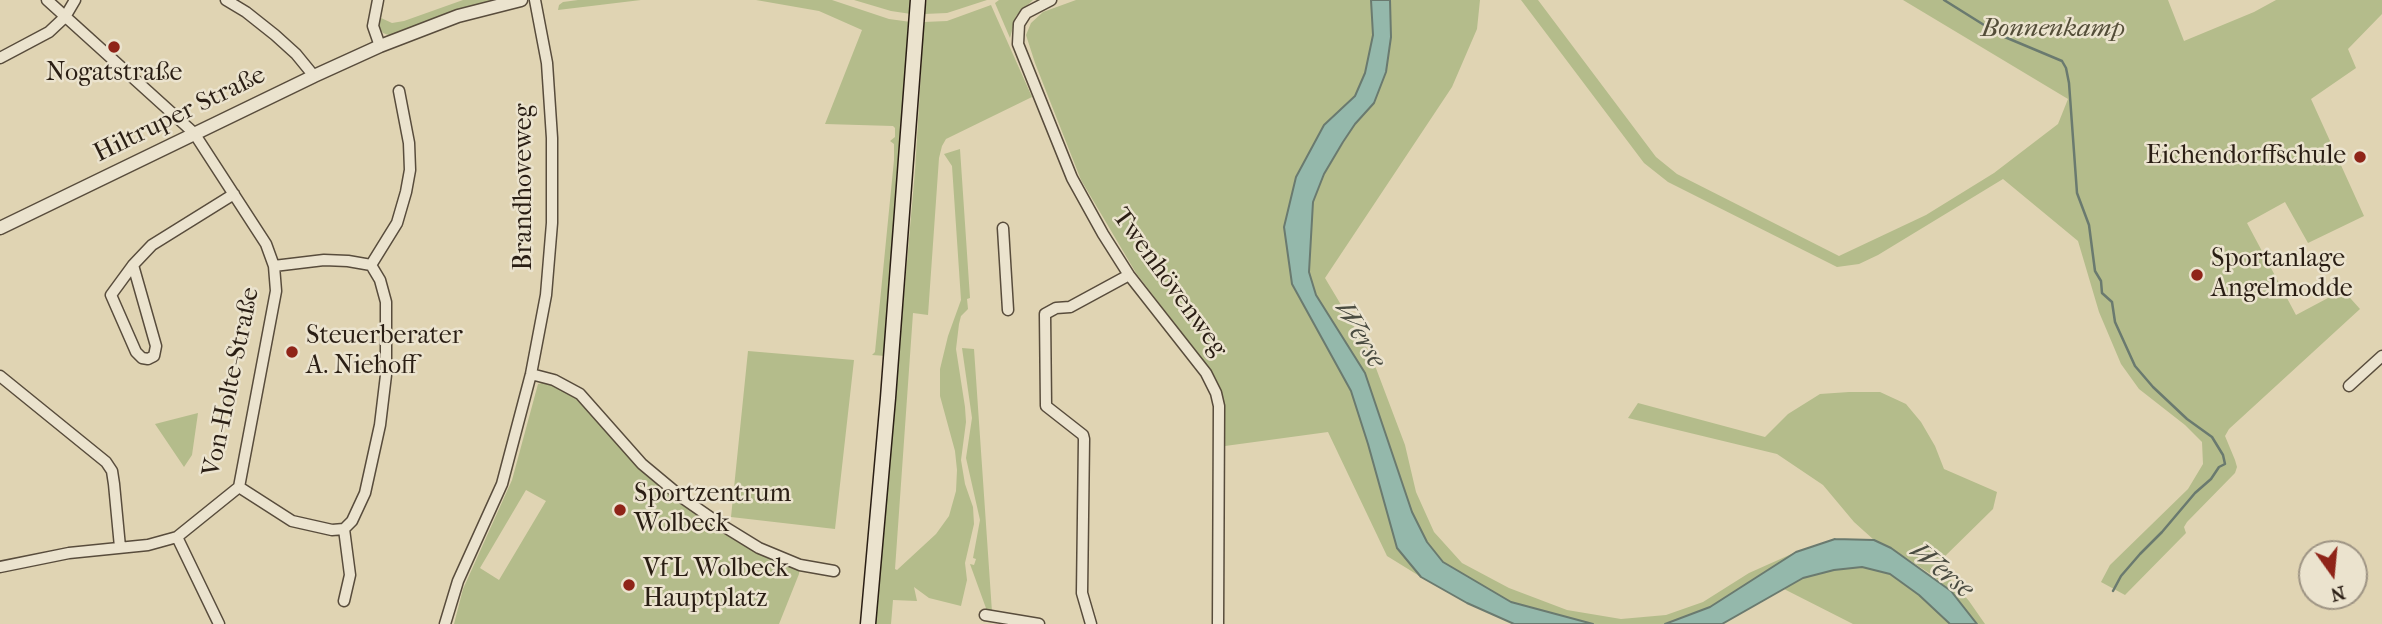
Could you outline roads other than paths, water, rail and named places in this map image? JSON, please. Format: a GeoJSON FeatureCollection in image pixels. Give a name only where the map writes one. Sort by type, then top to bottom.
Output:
{"type":"FeatureCollection","features":[{"type":"Feature","properties":{"kind":"main road"},"geometry":{"type":"LineString","coordinates":[[868,624],[918,0]]}},
{"type":"Feature","properties":{"kind":"street","name":"Von-Holte-Straße"},"geometry":{"type":"LineString","coordinates":[[0,567],[69,553],[148,545],[177,537],[239,487],[276,291],[274,266],[266,244],[194,133],[47,0]]}},
{"type":"Feature","properties":{"kind":"street"},"geometry":{"type":"LineString","coordinates":[[0,58],[49,32],[65,17],[75,0]]}},
{"type":"Feature","properties":{"kind":"street"},"geometry":{"type":"LineString","coordinates":[[226,0],[275,35],[296,54],[314,76]]}},
{"type":"Feature","properties":{"kind":"street"},"geometry":{"type":"LineString","coordinates":[[379,0],[373,26],[380,46]]}},
{"type":"Feature","properties":{"kind":"street","name":"Hiltruper Straße"},"geometry":{"type":"LineString","coordinates":[[0,228],[380,46],[465,14],[521,0]]}},
{"type":"Feature","properties":{"kind":"street","name":"Brandhoveweg"},"geometry":{"type":"LineString","coordinates":[[445,624],[458,581],[502,484],[531,374],[546,295],[552,223],[552,148],[547,63],[535,0]]}},
{"type":"Feature","properties":{"kind":"street","name":"Twenhövenweg"},"geometry":{"type":"LineString","coordinates":[[1051,0],[1026,13],[1019,24],[1018,44],[1072,178],[1129,275],[1206,373],[1216,393],[1219,418],[1219,624]]}},
{"type":"Feature","properties":{"kind":"street"},"geometry":{"type":"LineString","coordinates":[[371,265],[397,223],[410,170],[409,143],[399,91]]}},
{"type":"Feature","properties":{"kind":"street"},"geometry":{"type":"LineString","coordinates":[[134,265],[156,346],[154,356],[148,359],[142,358],[136,352],[111,295],[134,265],[152,245],[234,194]]}},
{"type":"Feature","properties":{"kind":"street"},"geometry":{"type":"LineString","coordinates":[[1003,228],[1008,310]]}},
{"type":"Feature","properties":{"kind":"street"},"geometry":{"type":"LineString","coordinates":[[239,487],[292,522],[332,530],[344,528],[352,521],[365,493],[380,425],[386,374],[386,302],[380,280],[371,265],[324,260],[274,266]]}},
{"type":"Feature","properties":{"kind":"street"},"geometry":{"type":"LineString","coordinates":[[1091,624],[1082,593],[1084,439],[1083,435],[1046,406],[1045,314],[1070,307],[1129,275]]}},
{"type":"Feature","properties":{"kind":"street"},"geometry":{"type":"LineString","coordinates":[[2349,386],[2382,356]]}},
{"type":"Feature","properties":{"kind":"street"},"geometry":{"type":"LineString","coordinates":[[531,374],[554,380],[580,394],[642,464],[684,499],[759,548],[800,565],[834,571]]}},
{"type":"Feature","properties":{"kind":"street"},"geometry":{"type":"LineString","coordinates":[[0,376],[106,462],[112,471],[120,547]]}},
{"type":"Feature","properties":{"kind":"street"},"geometry":{"type":"LineString","coordinates":[[344,528],[350,575],[344,601]]}},
{"type":"Feature","properties":{"kind":"street"},"geometry":{"type":"LineString","coordinates":[[177,537],[219,624]]}},
{"type":"Feature","properties":{"kind":"street"},"geometry":{"type":"LineString","coordinates":[[985,615],[1039,624]]}},
{"type":"Feature","properties":{"kind":"water"},"geometry":{"type":"Polygon","coordinates":[[[1371,0],[1390,0],[1391,37],[1386,72],[1374,103],[1343,142],[1324,174],[1313,202],[1309,272],[1316,295],[1365,373],[1412,512],[1427,542],[1443,562],[1511,602],[1593,624],[1514,624],[1467,603],[1421,577],[1397,548],[1351,391],[1292,284],[1284,227],[1296,177],[1324,125],[1355,96],[1365,73],[1373,35],[1371,0]]]}},
{"type":"Feature","properties":{"kind":"water"},"geometry":{"type":"Polygon","coordinates":[[[1835,539],[1874,540],[1891,548],[1951,591],[1977,624],[1950,624],[1919,595],[1890,574],[1862,567],[1834,570],[1803,578],[1722,624],[1665,624],[1710,607],[1796,552],[1835,539]]]}},
{"type":"Feature","properties":{"kind":"waterway"},"geometry":{"type":"LineString","coordinates":[[1944,0],[2000,35],[2062,61],[2069,83],[2077,193],[2089,225],[2095,271],[2101,281],[2102,293],[2112,302],[2115,322],[2135,366],[2187,419],[2212,437],[2223,455],[2225,464],[2219,467],[2211,479],[2140,554],[2121,576],[2113,591]]}},
{"type":"Feature","properties":{"kind":"place","name":"Nogatstraße"},"geometry":{"type":"Point","coordinates":[114,47]}},
{"type":"Feature","properties":{"kind":"place","name":"Eichendorffschule"},"geometry":{"type":"Point","coordinates":[2360,157]}},
{"type":"Feature","properties":{"kind":"place","name":"Sportanlage Angelmodde"},"geometry":{"type":"Point","coordinates":[2197,275]}},
{"type":"Feature","properties":{"kind":"place","name":"Steuerberater A. Niehoff"},"geometry":{"type":"Point","coordinates":[292,352]}},
{"type":"Feature","properties":{"kind":"place","name":"Sportzentrum Wolbeck"},"geometry":{"type":"Point","coordinates":[620,510]}},
{"type":"Feature","properties":{"kind":"place","name":"VfL Wolbeck Hauptplatz"},"geometry":{"type":"Point","coordinates":[629,585]}},
{"type":"Feature","properties":{"kind":"park label","name":"Bonnenkamp"},"geometry":{"type":"Point","coordinates":[2053,30]}},
{"type":"Feature","properties":{"kind":"water label","name":"Werse"},"geometry":{"type":"Point","coordinates":[1359,335]}},
{"type":"Feature","properties":{"kind":"water label","name":"Werse"},"geometry":{"type":"Point","coordinates":[1941,571]}}]}
